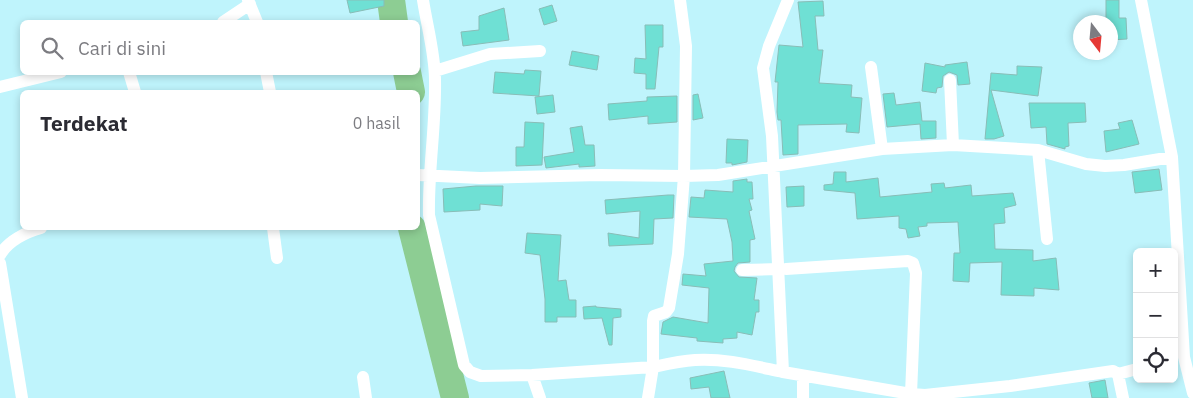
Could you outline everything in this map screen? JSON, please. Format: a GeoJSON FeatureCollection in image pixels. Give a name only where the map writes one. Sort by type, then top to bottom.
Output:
{"type":"FeatureCollection","features":[{"type":"Feature","properties":{"kind":"street"},"geometry":{"type":"LineString","coordinates":[[423,0],[435,71],[434,132],[423,175],[428,193],[429,215],[464,365],[470,372],[481,376],[532,375],[652,367],[677,362],[704,360],[741,364],[925,396],[1113,371],[1118,374],[1133,370]]}},
{"type":"Feature","properties":{"kind":"street"},"geometry":{"type":"LineString","coordinates":[[648,398],[652,367],[654,316],[666,312],[669,308],[678,254],[684,176],[686,46],[680,0]]}},
{"type":"Feature","properties":{"kind":"street"},"geometry":{"type":"LineString","coordinates":[[783,372],[782,269],[772,136],[763,68],[769,46],[788,0]]}},
{"type":"Feature","properties":{"kind":"street"},"geometry":{"type":"LineString","coordinates":[[1141,0],[1172,157],[1179,358],[1193,393]]}},
{"type":"Feature","properties":{"kind":"street"},"geometry":{"type":"LineString","coordinates":[[226,20],[249,2],[256,20]]}},
{"type":"Feature","properties":{"kind":"street"},"geometry":{"type":"LineString","coordinates":[[435,71],[490,54],[540,51]]}},
{"type":"Feature","properties":{"kind":"street"},"geometry":{"type":"LineString","coordinates":[[871,67],[882,150]]}},
{"type":"Feature","properties":{"kind":"street"},"geometry":{"type":"LineString","coordinates":[[0,87],[49,75]]}},
{"type":"Feature","properties":{"kind":"street"},"geometry":{"type":"LineString","coordinates":[[130,75],[134,90]]}},
{"type":"Feature","properties":{"kind":"street"},"geometry":{"type":"LineString","coordinates":[[267,75],[270,90]]}},
{"type":"Feature","properties":{"kind":"street"},"geometry":{"type":"LineString","coordinates":[[950,80],[953,145]]}},
{"type":"Feature","properties":{"kind":"street"},"geometry":{"type":"LineString","coordinates":[[423,175],[480,178],[600,175],[684,176],[773,167],[882,150],[953,145],[1038,150],[1086,164],[1105,166],[1124,165],[1172,157]]}},
{"type":"Feature","properties":{"kind":"street"},"geometry":{"type":"LineString","coordinates":[[1038,150],[1047,239]]}},
{"type":"Feature","properties":{"kind":"street"},"geometry":{"type":"LineString","coordinates":[[0,255],[12,242],[37,230]]}},
{"type":"Feature","properties":{"kind":"street"},"geometry":{"type":"LineString","coordinates":[[273,230],[277,258]]}},
{"type":"Feature","properties":{"kind":"street"},"geometry":{"type":"LineString","coordinates":[[742,270],[908,261],[913,263],[916,273],[911,394]]}},
{"type":"Feature","properties":{"kind":"street"},"geometry":{"type":"LineString","coordinates":[[0,263],[22,398]]}},
{"type":"Feature","properties":{"kind":"street"},"geometry":{"type":"LineString","coordinates":[[1118,374],[1123,398]]}},
{"type":"Feature","properties":{"kind":"street"},"geometry":{"type":"LineString","coordinates":[[532,375],[540,398]]}},
{"type":"Feature","properties":{"kind":"street"},"geometry":{"type":"LineString","coordinates":[[803,376],[803,398]]}},
{"type":"Feature","properties":{"kind":"street"},"geometry":{"type":"LineString","coordinates":[[363,377],[366,398]]}},
{"type":"Feature","properties":{"kind":"building"},"geometry":{"type":"Polygon","coordinates":[[[347,0],[384,0],[384,6],[350,13],[347,0]]]}},
{"type":"Feature","properties":{"kind":"building"},"geometry":{"type":"Polygon","coordinates":[[[1106,0],[1119,0],[1119,18],[1126,18],[1127,39],[1118,40],[1118,15],[1106,15],[1106,0]]]}},
{"type":"Feature","properties":{"kind":"building"},"geometry":{"type":"Polygon","coordinates":[[[823,1],[824,16],[815,16],[818,50],[823,50],[819,83],[852,85],[851,97],[862,98],[859,133],[846,132],[847,124],[798,125],[798,154],[783,155],[781,120],[778,120],[777,112],[778,82],[775,82],[779,45],[803,47],[798,2],[823,1]]]}},
{"type":"Feature","properties":{"kind":"building"},"geometry":{"type":"Polygon","coordinates":[[[552,5],[557,21],[544,25],[539,9],[552,5]]]}},
{"type":"Feature","properties":{"kind":"building"},"geometry":{"type":"Polygon","coordinates":[[[504,8],[509,40],[463,46],[461,32],[479,30],[479,16],[504,8]]]}},
{"type":"Feature","properties":{"kind":"building"},"geometry":{"type":"Polygon","coordinates":[[[645,25],[663,25],[663,47],[659,47],[655,89],[646,89],[646,74],[634,73],[635,58],[646,59],[645,25]]]}},
{"type":"Feature","properties":{"kind":"building"},"geometry":{"type":"Polygon","coordinates":[[[572,51],[599,56],[597,70],[569,65],[572,51]]]}},
{"type":"Feature","properties":{"kind":"building"},"geometry":{"type":"Polygon","coordinates":[[[967,62],[970,84],[958,85],[957,75],[949,72],[943,76],[942,87],[937,88],[936,93],[922,91],[925,63],[945,67],[945,65],[967,62]]]}},
{"type":"Feature","properties":{"kind":"building"},"geometry":{"type":"Polygon","coordinates":[[[1017,66],[1042,67],[1038,96],[991,90],[1004,136],[985,139],[991,73],[1017,75],[1017,66]]]}},
{"type":"Feature","properties":{"kind":"building"},"geometry":{"type":"Polygon","coordinates":[[[525,70],[541,71],[539,96],[493,93],[495,72],[524,74],[525,70]]]}},
{"type":"Feature","properties":{"kind":"building"},"geometry":{"type":"Polygon","coordinates":[[[894,93],[896,105],[920,102],[922,121],[936,121],[936,138],[921,139],[920,124],[887,127],[883,94],[894,93]]]}},
{"type":"Feature","properties":{"kind":"building"},"geometry":{"type":"Polygon","coordinates":[[[698,94],[703,118],[693,120],[693,95],[698,94]]]}},
{"type":"Feature","properties":{"kind":"building"},"geometry":{"type":"Polygon","coordinates":[[[553,95],[555,112],[537,114],[535,97],[553,95]]]}},
{"type":"Feature","properties":{"kind":"building"},"geometry":{"type":"Polygon","coordinates":[[[677,96],[677,122],[648,124],[648,116],[609,120],[608,104],[647,101],[647,97],[677,96]]]}},
{"type":"Feature","properties":{"kind":"building"},"geometry":{"type":"Polygon","coordinates":[[[1029,103],[1085,103],[1086,122],[1068,123],[1069,146],[1065,147],[1065,149],[1047,144],[1046,127],[1031,128],[1029,103]]]}},
{"type":"Feature","properties":{"kind":"building"},"geometry":{"type":"Polygon","coordinates":[[[1132,120],[1139,144],[1106,152],[1104,131],[1120,129],[1118,123],[1132,120]]]}},
{"type":"Feature","properties":{"kind":"building"},"geometry":{"type":"Polygon","coordinates":[[[525,122],[544,123],[542,165],[516,166],[516,147],[524,147],[525,122]]]}},
{"type":"Feature","properties":{"kind":"building"},"geometry":{"type":"Polygon","coordinates":[[[582,126],[585,145],[594,145],[595,166],[579,167],[579,164],[546,168],[544,157],[574,152],[570,128],[582,126]]]}},
{"type":"Feature","properties":{"kind":"building"},"geometry":{"type":"Polygon","coordinates":[[[727,139],[748,140],[747,162],[732,165],[732,163],[726,163],[727,139]]]}},
{"type":"Feature","properties":{"kind":"building"},"geometry":{"type":"Polygon","coordinates":[[[1159,169],[1162,190],[1135,193],[1132,172],[1159,169]]]}},
{"type":"Feature","properties":{"kind":"building"},"geometry":{"type":"Polygon","coordinates":[[[834,172],[846,172],[846,182],[878,178],[880,197],[932,192],[931,184],[944,183],[945,188],[971,185],[972,196],[1013,193],[1016,205],[1004,208],[1005,223],[994,224],[995,249],[1033,250],[1033,261],[1056,258],[1059,290],[1034,288],[1034,296],[1001,295],[1002,262],[970,263],[969,282],[953,281],[954,253],[960,253],[958,222],[927,223],[927,226],[918,227],[920,236],[908,238],[906,229],[899,228],[899,216],[857,219],[855,193],[824,190],[824,185],[833,184],[834,172]]]}},
{"type":"Feature","properties":{"kind":"building"},"geometry":{"type":"Polygon","coordinates":[[[747,179],[747,182],[752,182],[753,199],[749,199],[752,210],[749,211],[755,239],[750,240],[750,262],[738,263],[734,271],[739,277],[757,278],[754,300],[759,300],[759,312],[756,312],[752,335],[737,332],[737,338],[723,339],[723,343],[697,341],[697,338],[661,334],[663,322],[673,317],[708,323],[709,288],[682,285],[683,274],[706,276],[704,264],[733,261],[732,242],[727,219],[689,217],[691,197],[704,198],[705,190],[733,192],[733,181],[747,179]]]}},
{"type":"Feature","properties":{"kind":"building"},"geometry":{"type":"Polygon","coordinates":[[[503,186],[502,206],[480,204],[480,210],[444,212],[443,189],[503,186]]]}},
{"type":"Feature","properties":{"kind":"building"},"geometry":{"type":"Polygon","coordinates":[[[804,186],[804,206],[787,207],[786,187],[804,186]]]}},
{"type":"Feature","properties":{"kind":"building"},"geometry":{"type":"Polygon","coordinates":[[[674,195],[673,218],[654,219],[653,244],[609,246],[608,233],[639,238],[640,211],[606,214],[605,200],[674,195]]]}},
{"type":"Feature","properties":{"kind":"building"},"geometry":{"type":"Polygon","coordinates":[[[527,233],[561,235],[558,281],[566,280],[569,300],[576,300],[576,317],[557,317],[557,322],[545,322],[545,299],[540,255],[525,253],[527,233]]]}},
{"type":"Feature","properties":{"kind":"building"},"geometry":{"type":"Polygon","coordinates":[[[596,306],[621,309],[621,317],[613,318],[612,345],[609,345],[602,318],[584,319],[583,307],[596,306]]]}},
{"type":"Feature","properties":{"kind":"building"},"geometry":{"type":"Polygon","coordinates":[[[724,371],[730,398],[711,398],[709,387],[691,389],[690,378],[724,371]]]}},
{"type":"Feature","properties":{"kind":"building"},"geometry":{"type":"Polygon","coordinates":[[[1105,380],[1108,398],[1092,398],[1089,383],[1105,380]]]}},
{"type":"Feature","properties":{"kind":"waterway"},"geometry":{"type":"LineString","coordinates":[[391,0],[394,20]]}},
{"type":"Feature","properties":{"kind":"waterway"},"geometry":{"type":"LineString","coordinates":[[408,75],[411,90]]}},
{"type":"Feature","properties":{"kind":"waterway"},"geometry":{"type":"LineString","coordinates":[[413,230],[455,398]]}}]}
